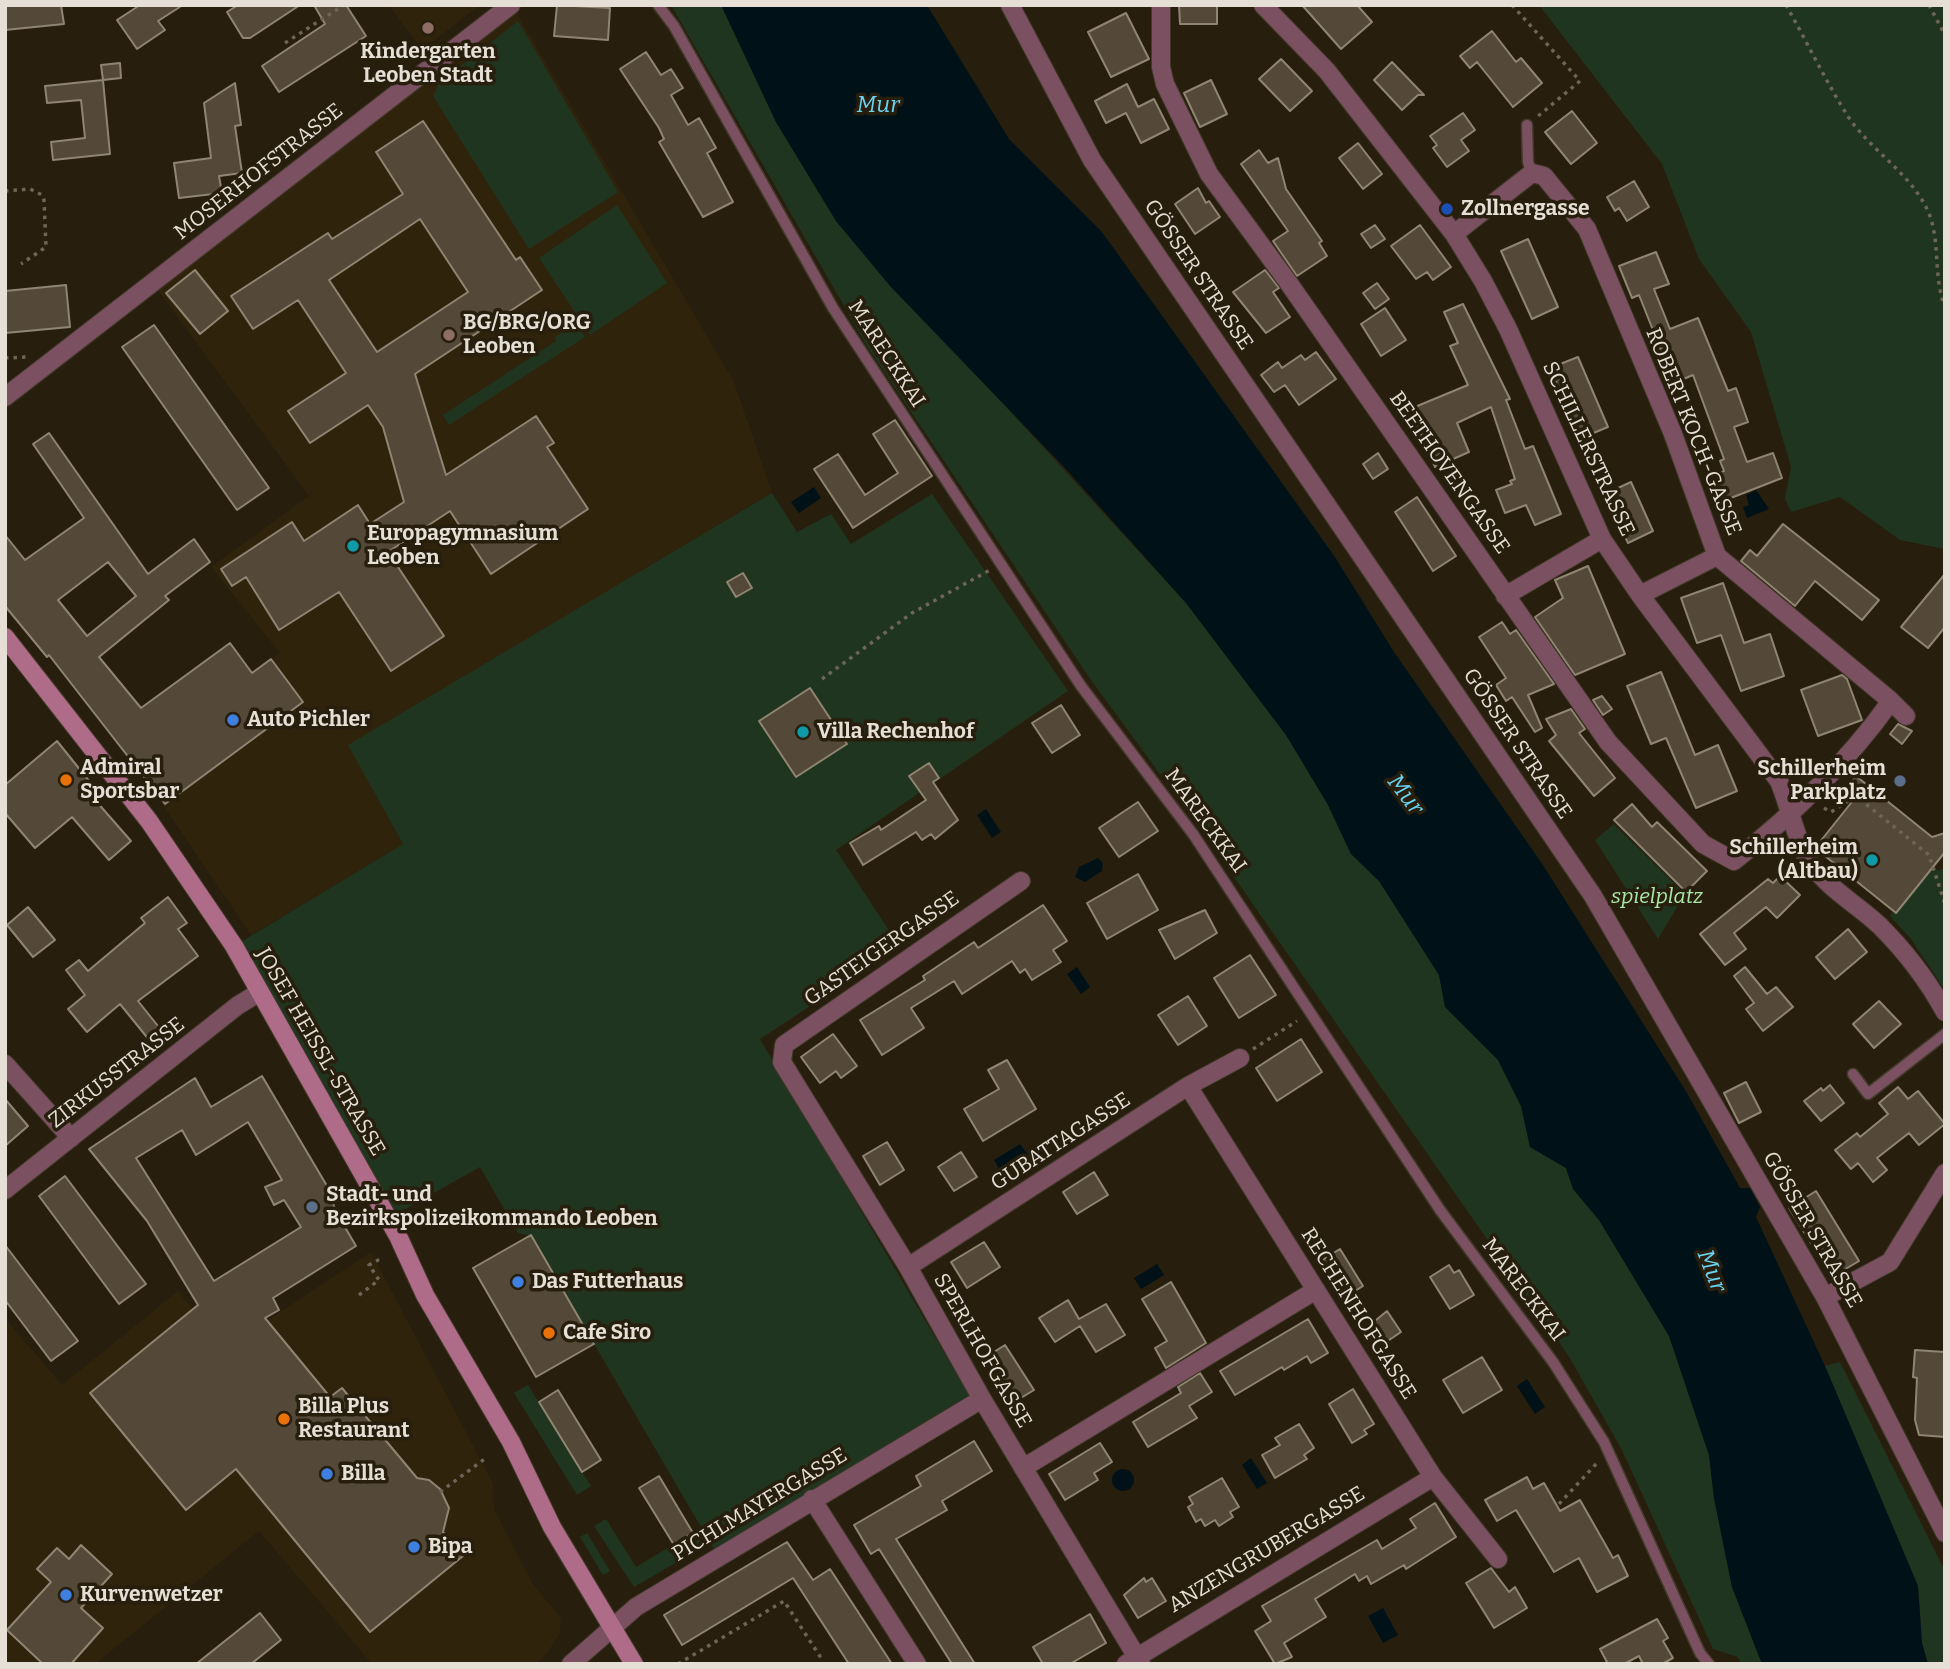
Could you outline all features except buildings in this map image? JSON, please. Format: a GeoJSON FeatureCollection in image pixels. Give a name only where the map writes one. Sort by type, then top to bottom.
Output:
{"type":"FeatureCollection","features":[{"type":"Feature","properties":{"kind":"main road","name":"JOSEF HEISSL-STRASSE"},"geometry":{"type":"LineString","coordinates":[[5,637],[190,878],[233,946],[398,1236],[425,1296],[511,1442],[552,1527],[610,1628],[634,1664]]}},
{"type":"Feature","properties":{"kind":"street","name":"MOSERHOFSTRASSE"},"geometry":{"type":"LineString","coordinates":[[5,397],[511,5]]}},
{"type":"Feature","properties":{"kind":"street","name":"GÖSSER STRASSE"},"geometry":{"type":"LineString","coordinates":[[1010,5],[1092,160],[1592,896],[1825,1297],[1945,1533]]}},
{"type":"Feature","properties":{"kind":"street","name":"BEETHOVENGASSE"},"geometry":{"type":"LineString","coordinates":[[1161,5],[1161,67],[1165,84],[1209,174],[1289,282],[1608,742],[1703,844],[1734,861],[1793,814]]}},
{"type":"Feature","properties":{"kind":"street","name":"SCHILLERSTRASSE"},"geometry":{"type":"LineString","coordinates":[[1263,5],[1327,71],[1454,234],[1508,329],[1602,539],[1640,595],[1779,781],[1793,814],[1801,849],[1814,869],[1880,926],[1910,961],[1945,1012]]}},
{"type":"Feature","properties":{"kind":"street"},"geometry":{"type":"LineString","coordinates":[[1454,234],[1532,173]]}},
{"type":"Feature","properties":{"kind":"street","name":"ROBERT KOCH-GASSE"},"geometry":{"type":"LineString","coordinates":[[1532,173],[1544,176],[1587,229],[1674,434],[1717,556],[1906,716]]}},
{"type":"Feature","properties":{"kind":"street","name":"MOSERHOFSTRASSE"},"geometry":{"type":"LineString","coordinates":[[5,380],[35,375]]}},
{"type":"Feature","properties":{"kind":"street"},"geometry":{"type":"LineString","coordinates":[[1505,596],[1602,539]]}},
{"type":"Feature","properties":{"kind":"street"},"geometry":{"type":"LineString","coordinates":[[1640,595],[1717,556]]}},
{"type":"Feature","properties":{"kind":"street"},"geometry":{"type":"LineString","coordinates":[[1793,814],[1809,799],[1891,701]]}},
{"type":"Feature","properties":{"kind":"street","name":"GASTEIGERGASSE"},"geometry":{"type":"LineString","coordinates":[[782,1062],[784,1045],[1021,881]]}},
{"type":"Feature","properties":{"kind":"street","name":"ZIRKUSSTRASSE"},"geometry":{"type":"LineString","coordinates":[[5,1190],[237,1006],[258,993]]}},
{"type":"Feature","properties":{"kind":"street","name":"GUBATTAGASSE"},"geometry":{"type":"LineString","coordinates":[[908,1268],[1188,1086],[1240,1058]]}},
{"type":"Feature","properties":{"kind":"street","name":"SPERLHOFGASSE"},"geometry":{"type":"LineString","coordinates":[[782,1062],[908,1268],[1134,1661]]}},
{"type":"Feature","properties":{"kind":"street"},"geometry":{"type":"LineString","coordinates":[[5,1063],[71,1138]]}},
{"type":"Feature","properties":{"kind":"street","name":"RECHENHOFGASSE"},"geometry":{"type":"LineString","coordinates":[[1188,1086],[1433,1477],[1498,1559]]}},
{"type":"Feature","properties":{"kind":"street"},"geometry":{"type":"LineString","coordinates":[[1825,1297],[1890,1262],[1945,1173]]}},
{"type":"Feature","properties":{"kind":"street"},"geometry":{"type":"LineString","coordinates":[[1023,1468],[1316,1290]]}},
{"type":"Feature","properties":{"kind":"street","name":"PICHLMAYERGASSE"},"geometry":{"type":"LineString","coordinates":[[571,1664],[636,1607],[982,1399]]}},
{"type":"Feature","properties":{"kind":"street","name":"ANZENGRUBERGASSE"},"geometry":{"type":"LineString","coordinates":[[1134,1661],[1433,1477]]}},
{"type":"Feature","properties":{"kind":"street"},"geometry":{"type":"LineString","coordinates":[[812,1499],[917,1664]]}},
{"type":"Feature","properties":{"kind":"lane","name":"MARECKKAI"},"geometry":{"type":"LineString","coordinates":[[659,5],[674,26],[833,308],[1081,686],[1193,834],[1440,1210],[1553,1362],[1604,1442],[1700,1653],[1710,1664]]}},
{"type":"Feature","properties":{"kind":"lane"},"geometry":{"type":"LineString","coordinates":[[1527,125],[1528,162],[1532,173]]}},
{"type":"Feature","properties":{"kind":"lane"},"geometry":{"type":"LineString","coordinates":[[1853,1074],[1868,1094],[1945,1034]]}},
{"type":"Feature","properties":{"kind":"path"},"geometry":{"type":"LineString","coordinates":[[285,43],[344,5]]}},
{"type":"Feature","properties":{"kind":"path"},"geometry":{"type":"LineString","coordinates":[[1512,5],[1580,81],[1527,125]]}},
{"type":"Feature","properties":{"kind":"path"},"geometry":{"type":"LineString","coordinates":[[1786,5],[1850,120],[1912,186],[1926,207],[1933,225],[1939,288],[1945,307]]}},
{"type":"Feature","properties":{"kind":"path"},"geometry":{"type":"LineString","coordinates":[[1929,5],[1945,35]]}},
{"type":"Feature","properties":{"kind":"path"},"geometry":{"type":"LineString","coordinates":[[5,191],[30,189],[42,195],[44,200],[46,247],[21,264]]}},
{"type":"Feature","properties":{"kind":"path"},"geometry":{"type":"LineString","coordinates":[[822,679],[912,613],[984,576]]}},
{"type":"Feature","properties":{"kind":"path"},"geometry":{"type":"LineString","coordinates":[[1809,799],[1831,812],[1856,796],[1929,855],[1945,904]]}},
{"type":"Feature","properties":{"kind":"path"},"geometry":{"type":"LineString","coordinates":[[1240,1058],[1312,1012]]}},
{"type":"Feature","properties":{"kind":"path"},"geometry":{"type":"LineString","coordinates":[[359,1295],[379,1280],[369,1265],[383,1258]]}},
{"type":"Feature","properties":{"kind":"path"},"geometry":{"type":"LineString","coordinates":[[1559,1504],[1597,1465],[1596,1455]]}},
{"type":"Feature","properties":{"kind":"path"},"geometry":{"type":"LineString","coordinates":[[440,1492],[486,1458]]}},
{"type":"Feature","properties":{"kind":"path"},"geometry":{"type":"LineString","coordinates":[[678,1664],[784,1601],[822,1663]]}},
{"type":"Feature","properties":{"kind":"shaded area","name":"Kindergarten Leoben Stadt"},"geometry":{"type":"Polygon","coordinates":[[[389,5],[480,5],[422,50],[389,5]]]}},
{"type":"Feature","properties":{"kind":"shaded area","name":"BG/BRG/ORG Leoben"},"geometry":{"type":"Polygon","coordinates":[[[512,5],[734,382],[772,493],[349,745],[403,844],[251,935],[133,761],[280,653],[211,567],[309,496],[157,289],[512,5]]]}},
{"type":"Feature","properties":{"kind":"shaded area"},"geometry":{"type":"Polygon","coordinates":[[[371,1252],[493,1483],[494,1509],[532,1583],[561,1618],[560,1633],[548,1652],[536,1664],[372,1664],[259,1531],[95,1664],[5,1664],[5,1318],[62,1385],[178,1291],[224,1349],[371,1252]]]}},
{"type":"Feature","properties":{"kind":"green space"},"geometry":{"type":"Polygon","coordinates":[[[671,5],[721,5],[776,122],[836,221],[1186,603],[1286,735],[1328,805],[1351,854],[1379,881],[1439,975],[1445,1007],[1498,1060],[1521,1106],[1530,1147],[1566,1168],[1573,1189],[1599,1220],[1669,1336],[1709,1455],[1714,1498],[1732,1587],[1762,1664],[1741,1664],[1738,1657],[1713,1649],[1622,1450],[1568,1355],[1201,830],[1088,676],[867,346],[671,5]]]}},
{"type":"Feature","properties":{"kind":"green space"},"geometry":{"type":"Polygon","coordinates":[[[1539,5],[1945,5],[1945,549],[1900,540],[1840,497],[1791,512],[1785,499],[1791,467],[1751,332],[1699,259],[1662,164],[1539,5]]]}},
{"type":"Feature","properties":{"kind":"green space"},"geometry":{"type":"Polygon","coordinates":[[[518,21],[618,192],[529,249],[433,96],[439,83],[518,21]]]}},
{"type":"Feature","properties":{"kind":"green space"},"geometry":{"type":"Polygon","coordinates":[[[617,205],[667,283],[590,335],[539,258],[617,205]]]}},
{"type":"Feature","properties":{"kind":"green space"},"geometry":{"type":"Polygon","coordinates":[[[577,323],[585,337],[449,425],[443,415],[556,341],[555,337],[577,323]]]}},
{"type":"Feature","properties":{"kind":"green space"},"geometry":{"type":"Polygon","coordinates":[[[772,493],[797,532],[831,514],[851,544],[932,494],[1068,691],[836,850],[900,947],[760,1039],[969,1395],[715,1551],[531,1236],[518,1233],[480,1167],[388,1219],[234,946],[403,844],[348,745],[772,493]]]}},
{"type":"Feature","properties":{"kind":"green space","name":"spielplatz"},"geometry":{"type":"Polygon","coordinates":[[[1614,824],[1685,894],[1658,939],[1595,840],[1614,824]]]}},
{"type":"Feature","properties":{"kind":"green space"},"geometry":{"type":"Polygon","coordinates":[[[1945,869],[1945,990],[1911,939],[1890,916],[1892,912],[1896,913],[1930,871],[1945,869]]]}},
{"type":"Feature","properties":{"kind":"green space"},"geometry":{"type":"Polygon","coordinates":[[[1840,1362],[1945,1571],[1945,1664],[1928,1664],[1922,1643],[1918,1586],[1825,1366],[1840,1362]]]}},
{"type":"Feature","properties":{"kind":"green space"},"geometry":{"type":"Polygon","coordinates":[[[528,1385],[591,1486],[577,1495],[514,1393],[528,1385]]]}},
{"type":"Feature","properties":{"kind":"green space"},"geometry":{"type":"Polygon","coordinates":[[[606,1519],[636,1567],[671,1546],[676,1553],[704,1536],[708,1544],[634,1587],[594,1526],[606,1519]]]}},
{"type":"Feature","properties":{"kind":"green space"},"geometry":{"type":"Polygon","coordinates":[[[587,1533],[610,1571],[603,1575],[580,1537],[587,1533]]]}},
{"type":"Feature","properties":{"kind":"water","name":"Mur"},"geometry":{"type":"Polygon","coordinates":[[[721,5],[927,5],[1009,139],[1102,232],[1335,557],[1394,652],[1541,862],[1687,1093],[1740,1188],[1750,1188],[1760,1207],[1756,1217],[1825,1366],[1918,1586],[1922,1643],[1928,1664],[1762,1664],[1732,1587],[1714,1498],[1709,1455],[1669,1336],[1599,1220],[1573,1189],[1566,1168],[1530,1147],[1521,1106],[1498,1060],[1445,1007],[1439,975],[1379,881],[1351,854],[1328,805],[1286,735],[1186,603],[1065,468],[890,286],[836,221],[776,122],[721,5]]]}},
{"type":"Feature","properties":{"kind":"water"},"geometry":{"type":"Polygon","coordinates":[[[814,487],[821,498],[799,513],[791,502],[814,487]]]}},
{"type":"Feature","properties":{"kind":"water"},"geometry":{"type":"Polygon","coordinates":[[[1756,490],[1769,509],[1747,518],[1743,507],[1749,505],[1746,495],[1756,490]]]}},
{"type":"Feature","properties":{"kind":"water"},"geometry":{"type":"Polygon","coordinates":[[[986,809],[1001,832],[992,838],[977,815],[986,809]]]}},
{"type":"Feature","properties":{"kind":"water"},"geometry":{"type":"Polygon","coordinates":[[[1098,858],[1103,863],[1102,871],[1085,882],[1075,877],[1079,867],[1098,858]]]}},
{"type":"Feature","properties":{"kind":"water"},"geometry":{"type":"Polygon","coordinates":[[[1077,967],[1090,987],[1081,994],[1067,974],[1077,967]]]}},
{"type":"Feature","properties":{"kind":"water"},"geometry":{"type":"Polygon","coordinates":[[[1020,1144],[1028,1155],[1001,1172],[994,1160],[1020,1144]]]}},
{"type":"Feature","properties":{"kind":"water"},"geometry":{"type":"Polygon","coordinates":[[[1157,1264],[1164,1275],[1141,1289],[1134,1278],[1157,1264]]]}},
{"type":"Feature","properties":{"kind":"water"},"geometry":{"type":"Polygon","coordinates":[[[1527,1379],[1545,1407],[1535,1414],[1517,1386],[1527,1379]]]}},
{"type":"Feature","properties":{"kind":"water"},"geometry":{"type":"Polygon","coordinates":[[[1251,1458],[1267,1483],[1257,1489],[1242,1465],[1251,1458]]]}},
{"type":"Feature","properties":{"kind":"water"},"geometry":{"type":"Polygon","coordinates":[[[1123,1469],[1131,1472],[1134,1480],[1131,1488],[1123,1491],[1115,1488],[1112,1480],[1115,1472],[1123,1469]]]}},
{"type":"Feature","properties":{"kind":"water"},"geometry":{"type":"Polygon","coordinates":[[[1383,1608],[1398,1635],[1383,1643],[1368,1616],[1383,1608]]]}},
{"type":"Feature","properties":{"kind":"place","name":"Kindergarten Leoben Stadt"},"geometry":{"type":"Point","coordinates":[428,28]}},
{"type":"Feature","properties":{"kind":"place","name":"Zollnergasse"},"geometry":{"type":"Point","coordinates":[1447,209]}},
{"type":"Feature","properties":{"kind":"place","name":"BG/BRG/ORG Leoben"},"geometry":{"type":"Point","coordinates":[449,335]}},
{"type":"Feature","properties":{"kind":"place","name":"Europagymnasium Leoben"},"geometry":{"type":"Point","coordinates":[353,546]}},
{"type":"Feature","properties":{"kind":"place","name":"Auto Pichler"},"geometry":{"type":"Point","coordinates":[233,720]}},
{"type":"Feature","properties":{"kind":"place","name":"Villa Rechenhof"},"geometry":{"type":"Point","coordinates":[803,732]}},
{"type":"Feature","properties":{"kind":"place","name":"Admiral Sportsbar"},"geometry":{"type":"Point","coordinates":[66,780]}},
{"type":"Feature","properties":{"kind":"place","name":"Schillerheim Parkplatz"},"geometry":{"type":"Point","coordinates":[1900,781]}},
{"type":"Feature","properties":{"kind":"place","name":"Schillerheim (Altbau)"},"geometry":{"type":"Point","coordinates":[1872,860]}},
{"type":"Feature","properties":{"kind":"place","name":"Stadt- und Bezirkspolizeikommando Leoben"},"geometry":{"type":"Point","coordinates":[312,1207]}},
{"type":"Feature","properties":{"kind":"place","name":"Das Futterhaus"},"geometry":{"type":"Point","coordinates":[518,1282]}},
{"type":"Feature","properties":{"kind":"place","name":"Cafe Siro"},"geometry":{"type":"Point","coordinates":[549,1333]}},
{"type":"Feature","properties":{"kind":"place","name":"Billa Plus Restaurant"},"geometry":{"type":"Point","coordinates":[284,1419]}},
{"type":"Feature","properties":{"kind":"place","name":"Billa"},"geometry":{"type":"Point","coordinates":[327,1474]}},
{"type":"Feature","properties":{"kind":"place","name":"Bipa"},"geometry":{"type":"Point","coordinates":[414,1547]}},
{"type":"Feature","properties":{"kind":"place","name":"Kurvenwetzer"},"geometry":{"type":"Point","coordinates":[66,1595]}}]}
